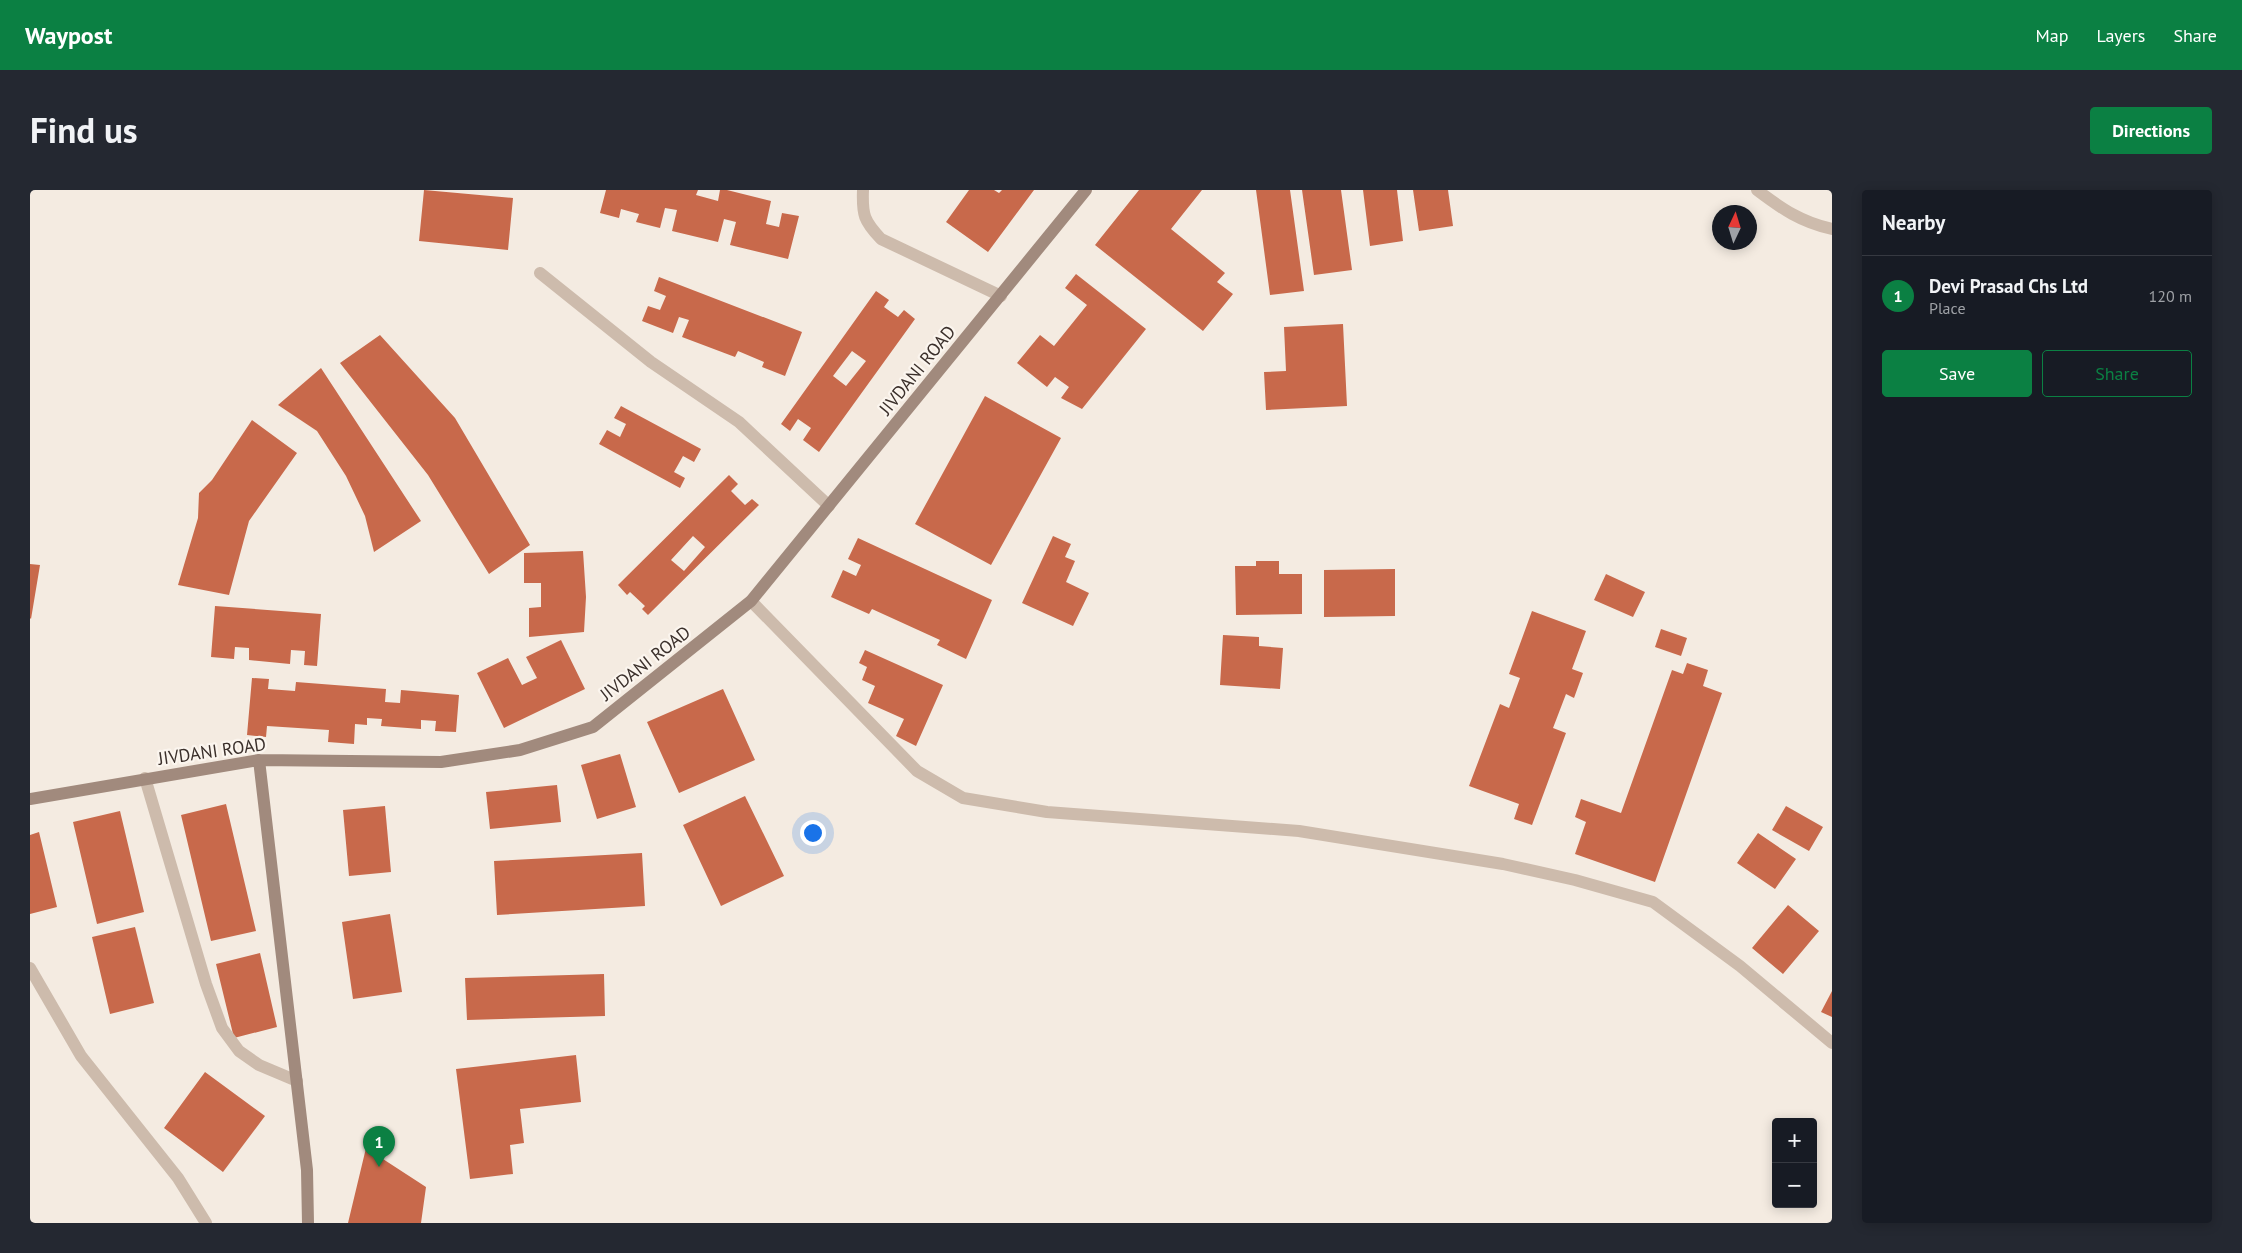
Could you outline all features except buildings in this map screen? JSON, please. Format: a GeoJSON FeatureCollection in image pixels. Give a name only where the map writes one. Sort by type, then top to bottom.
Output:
{"type":"FeatureCollection","features":[{"type":"Feature","properties":{"kind":"street"},"geometry":{"type":"LineString","coordinates":[[863,190],[862,205],[867,224],[881,239],[1001,296]]}},
{"type":"Feature","properties":{"kind":"street","name":"JIVDANI ROAD"},"geometry":{"type":"LineString","coordinates":[[30,799],[259,760],[441,762],[520,750],[593,727],[751,601],[1086,190]]}},
{"type":"Feature","properties":{"kind":"street"},"geometry":{"type":"LineString","coordinates":[[1757,190],[1788,214],[1814,225],[1832,229]]}},
{"type":"Feature","properties":{"kind":"street"},"geometry":{"type":"LineString","coordinates":[[540,273],[651,362],[739,422],[829,506]]}},
{"type":"Feature","properties":{"kind":"street"},"geometry":{"type":"LineString","coordinates":[[751,601],[917,771],[963,798],[1047,812],[1299,831],[1503,864],[1575,880],[1653,902],[1740,966],[1832,1043]]}},
{"type":"Feature","properties":{"kind":"street"},"geometry":{"type":"LineString","coordinates":[[259,760],[307,1170],[308,1223]]}},
{"type":"Feature","properties":{"kind":"street"},"geometry":{"type":"LineString","coordinates":[[145,778],[206,984],[222,1028],[239,1051],[259,1065],[297,1081]]}},
{"type":"Feature","properties":{"kind":"street"},"geometry":{"type":"LineString","coordinates":[[30,968],[81,1056],[178,1178],[206,1223]]}},
{"type":"Feature","properties":{"kind":"place","name":"Devi Prasad Chs Ltd"},"geometry":{"type":"Point","coordinates":[379,1167]}}]}
